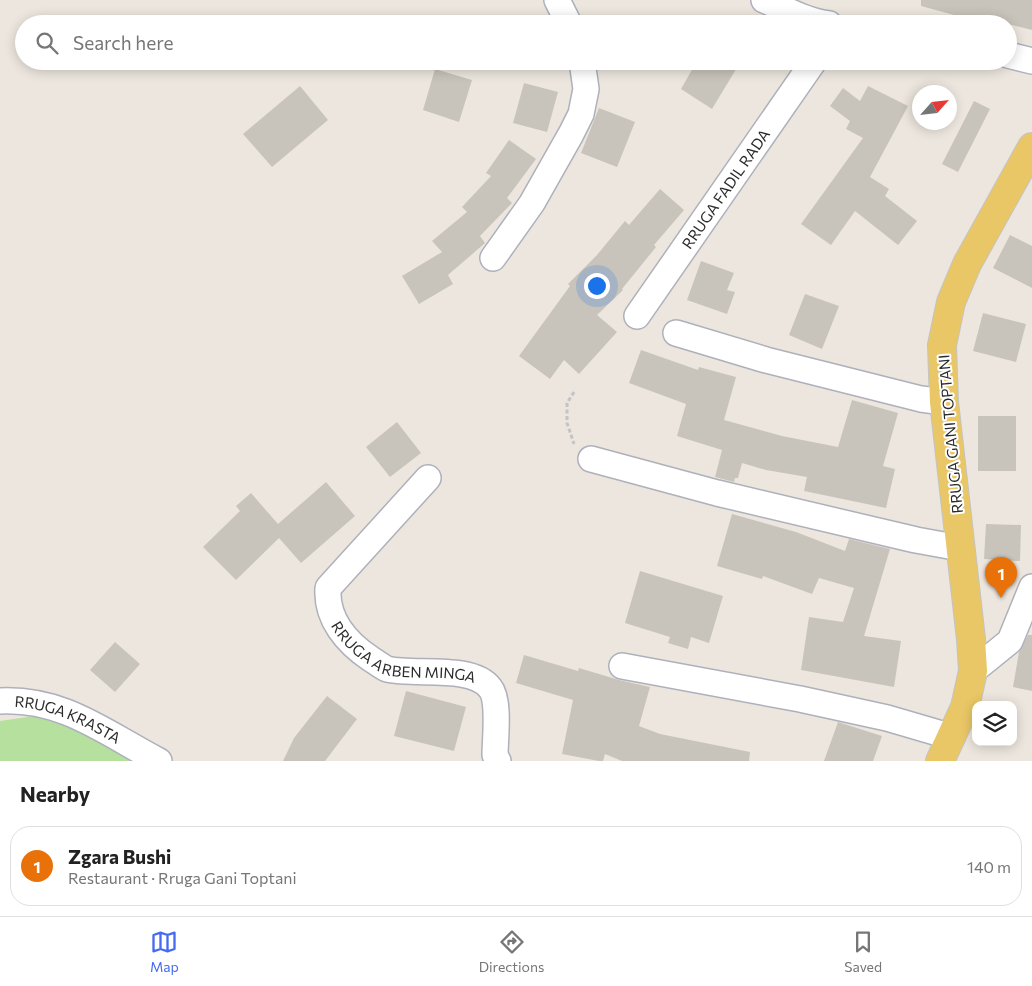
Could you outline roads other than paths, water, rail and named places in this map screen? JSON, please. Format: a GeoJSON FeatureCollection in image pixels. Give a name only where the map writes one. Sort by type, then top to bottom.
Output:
{"type":"FeatureCollection","features":[{"type":"Feature","properties":{"kind":"main road","name":"RRUGA GANI TOPTANI"},"geometry":{"type":"LineString","coordinates":[[940,761],[965,707],[973,671],[972,639],[944,402],[942,345],[952,302],[968,264],[1032,147]]}},
{"type":"Feature","properties":{"kind":"street"},"geometry":{"type":"LineString","coordinates":[[557,0],[564,15]]}},
{"type":"Feature","properties":{"kind":"street"},"geometry":{"type":"LineString","coordinates":[[764,0],[798,15]]}},
{"type":"Feature","properties":{"kind":"street"},"geometry":{"type":"LineString","coordinates":[[1017,57],[1032,61]]}},
{"type":"Feature","properties":{"kind":"street"},"geometry":{"type":"LineString","coordinates":[[493,258],[532,203],[572,134],[581,114],[586,89],[583,70]]}},
{"type":"Feature","properties":{"kind":"street","name":"RRUGA FADIL RADA"},"geometry":{"type":"LineString","coordinates":[[637,316],[808,70]]}},
{"type":"Feature","properties":{"kind":"street"},"geometry":{"type":"LineString","coordinates":[[676,333],[766,360],[921,399],[944,402]]}},
{"type":"Feature","properties":{"kind":"street"},"geometry":{"type":"LineString","coordinates":[[591,459],[717,493],[916,540],[960,548]]}},
{"type":"Feature","properties":{"kind":"street","name":"RRUGA ARBEN MINGA"},"geometry":{"type":"LineString","coordinates":[[428,478],[328,588],[327,600],[330,613],[344,638],[365,655],[387,669],[464,674],[479,678],[490,687],[495,697],[496,755],[498,761]]}},
{"type":"Feature","properties":{"kind":"street"},"geometry":{"type":"LineString","coordinates":[[973,671],[1010,641],[1032,587]]}},
{"type":"Feature","properties":{"kind":"street"},"geometry":{"type":"LineString","coordinates":[[622,666],[877,716],[952,737]]}},
{"type":"Feature","properties":{"kind":"street","name":"RRUGA KRASTA"},"geometry":{"type":"LineString","coordinates":[[0,701],[38,703],[65,710],[88,720],[159,761]]}},
{"type":"Feature","properties":{"kind":"place","name":"Zgara Bushi"},"geometry":{"type":"Point","coordinates":[1001,598]}}]}
